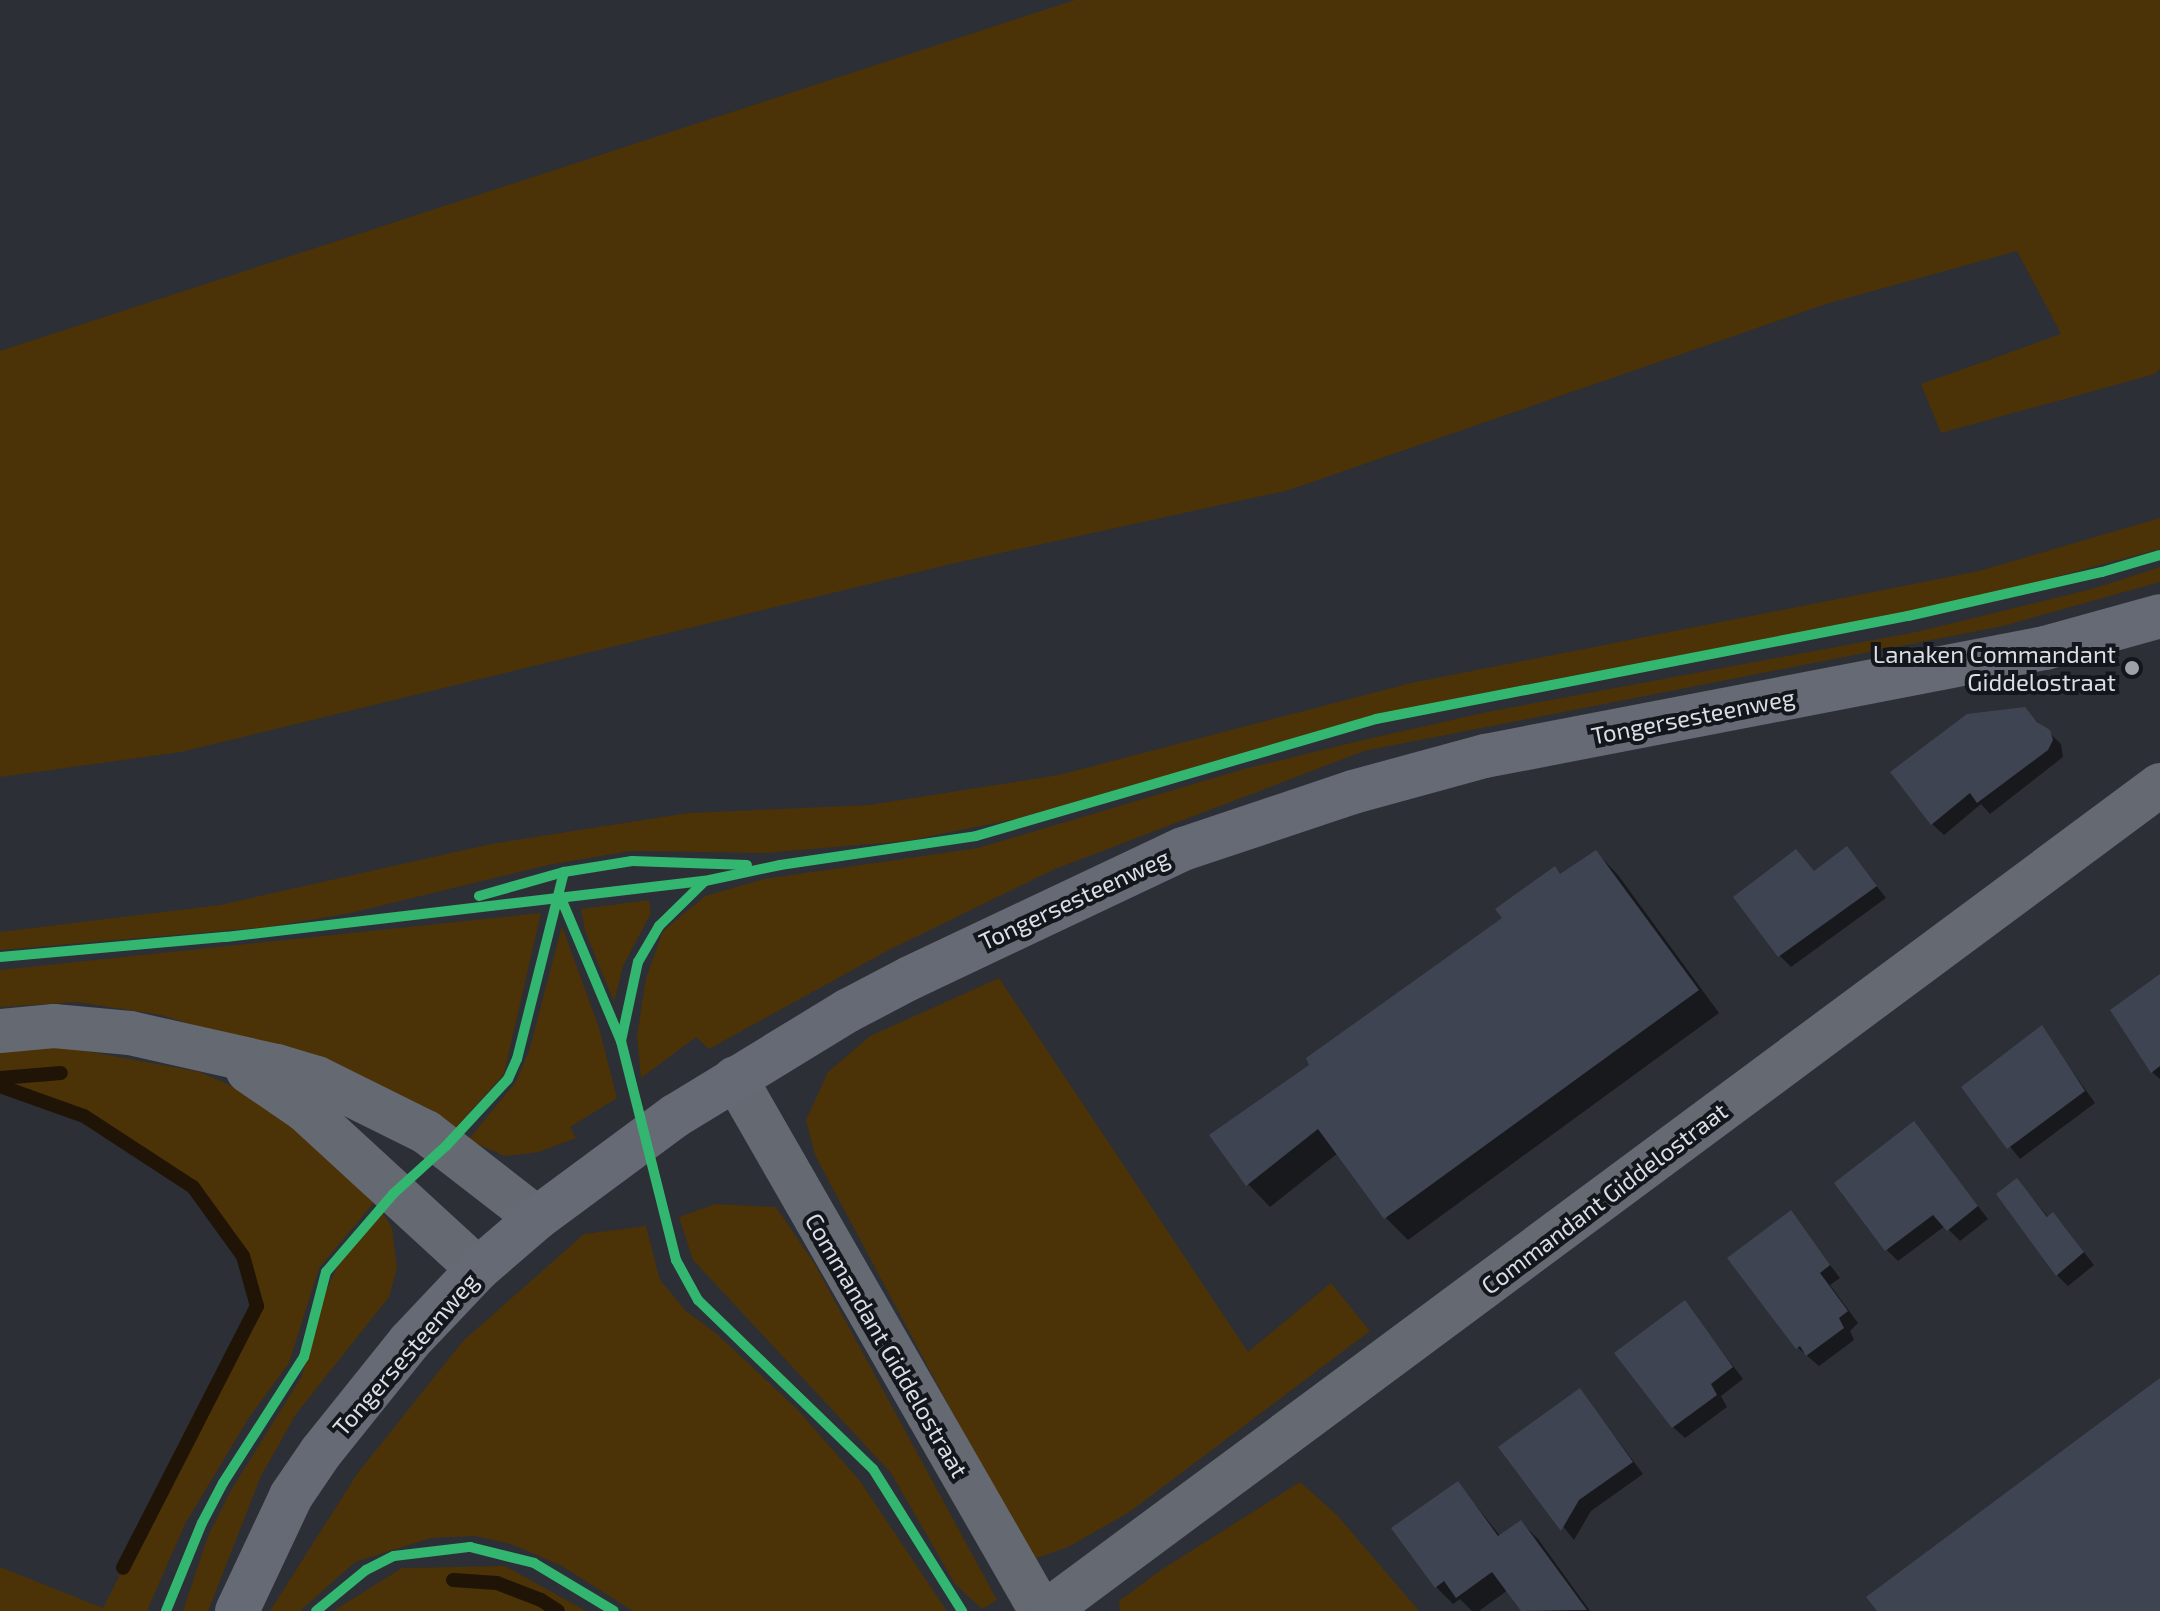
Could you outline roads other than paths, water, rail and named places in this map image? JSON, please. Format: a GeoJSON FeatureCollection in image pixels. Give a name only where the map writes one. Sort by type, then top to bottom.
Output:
{"type":"FeatureCollection","features":[{"type":"Feature","properties":{"kind":"main road","name":"Tongersesteenweg"},"geometry":{"type":"LineString","coordinates":[[237,1611],[291,1496],[321,1452],[409,1342],[478,1269],[537,1218],[675,1116],[847,1011],[975,944],[1169,855],[1296,809],[1485,756],[2045,648],[2160,616]]}},
{"type":"Feature","properties":{"kind":"street","name":"Commandant Giddelostraat"},"geometry":{"type":"LineString","coordinates":[[735,1078],[1044,1611],[2160,785]]}},
{"type":"Feature","properties":{"kind":"street"},"geometry":{"type":"LineString","coordinates":[[0,1031],[54,1026],[93,1028],[317,1078],[401,1119],[446,1146],[537,1218]]}},
{"type":"Feature","properties":{"kind":"street"},"geometry":{"type":"LineString","coordinates":[[226,1056],[305,1110],[478,1269]]}},
{"type":"Feature","properties":{"kind":"waterway"},"geometry":{"type":"LineString","coordinates":[[0,1078],[61,1073]]}},
{"type":"Feature","properties":{"kind":"waterway"},"geometry":{"type":"LineString","coordinates":[[0,1086],[84,1116],[193,1187],[243,1256],[257,1306],[123,1568]]}},
{"type":"Feature","properties":{"kind":"waterway"},"geometry":{"type":"LineString","coordinates":[[453,1580],[497,1583],[541,1600],[558,1611]]}},
{"type":"Feature","properties":{"kind":"place","name":"Lanaken Commandant Giddelostraat"},"geometry":{"type":"Point","coordinates":[2132,668]}}]}
